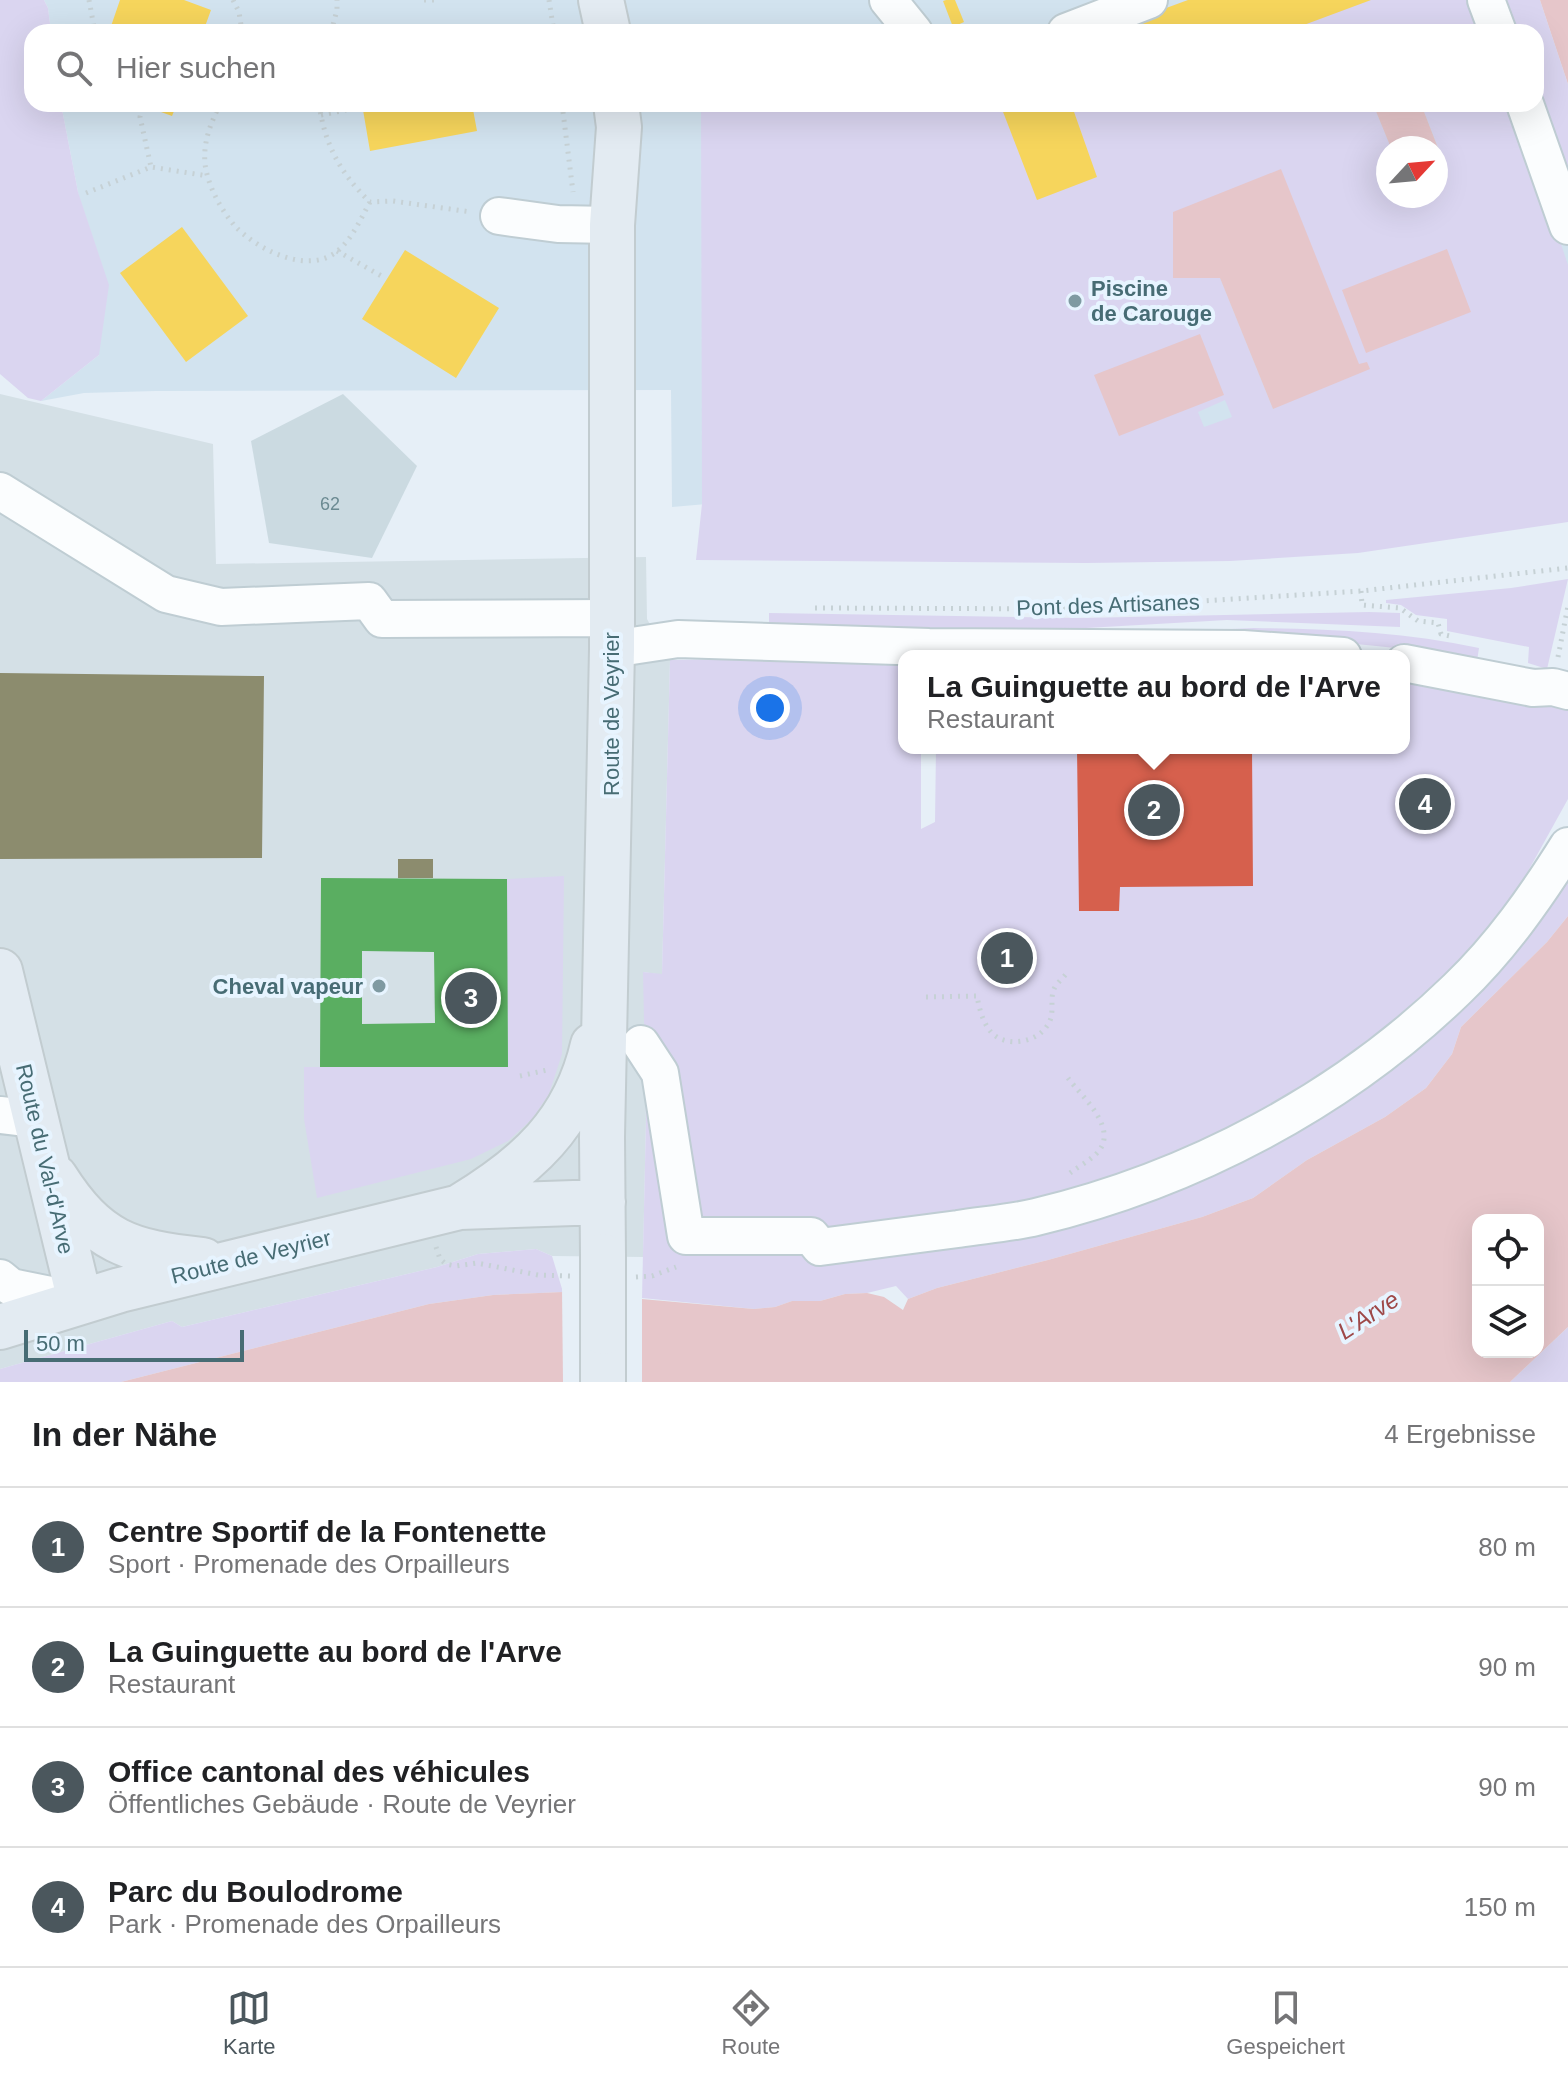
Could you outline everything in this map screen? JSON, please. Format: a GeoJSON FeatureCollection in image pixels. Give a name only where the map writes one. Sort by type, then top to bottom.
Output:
{"type":"FeatureCollection","features":[{"type":"Feature","properties":{"kind":"main road"},"geometry":{"type":"LineString","coordinates":[[577,0],[580,24]]}},
{"type":"Feature","properties":{"kind":"main road"},"geometry":{"type":"LineString","coordinates":[[601,0],[606,24]]}},
{"type":"Feature","properties":{"kind":"main road","name":"Route de Veyrier"},"geometry":{"type":"LineString","coordinates":[[590,112],[612,225]]}},
{"type":"Feature","properties":{"kind":"main road","name":"Route de Veyrier"},"geometry":{"type":"LineString","coordinates":[[603,1382],[612,634],[612,225],[619,127],[617,112]]}},
{"type":"Feature","properties":{"kind":"main road","name":"Route du Val-d'Arve"},"geometry":{"type":"LineString","coordinates":[[0,971],[17,1117],[49,1168],[80,1301]]}},
{"type":"Feature","properties":{"kind":"main road"},"geometry":{"type":"LineString","coordinates":[[460,1207],[503,1180],[547,1139],[561,1119],[588,1068],[607,980]]}},
{"type":"Feature","properties":{"kind":"main road"},"geometry":{"type":"LineString","coordinates":[[49,1168],[86,1217],[115,1239],[152,1254],[224,1263]]}},
{"type":"Feature","properties":{"kind":"main road","name":"Route de Veyrier"},"geometry":{"type":"LineString","coordinates":[[0,1327],[80,1301],[224,1263],[460,1207],[603,1202]]}},
{"type":"Feature","properties":{"kind":"street"},"geometry":{"type":"LineString","coordinates":[[888,0],[908,24]]}},
{"type":"Feature","properties":{"kind":"street"},"geometry":{"type":"LineString","coordinates":[[1087,24],[1149,0]]}},
{"type":"Feature","properties":{"kind":"street"},"geometry":{"type":"LineString","coordinates":[[1486,0],[1495,24]]}},
{"type":"Feature","properties":{"kind":"street"},"geometry":{"type":"LineString","coordinates":[[1528,112],[1568,226]]}},
{"type":"Feature","properties":{"kind":"street"},"geometry":{"type":"LineString","coordinates":[[499,216],[558,224],[612,225]]}},
{"type":"Feature","properties":{"kind":"street"},"geometry":{"type":"LineString","coordinates":[[0,491],[166,594],[221,607],[369,601],[382,619],[678,639],[929,647],[1257,650]]}},
{"type":"Feature","properties":{"kind":"street"},"geometry":{"type":"LineString","coordinates":[[1410,664],[1533,688],[1560,689]]}},
{"type":"Feature","properties":{"kind":"street"},"geometry":{"type":"LineString","coordinates":[[641,1044],[660,1073],[686,1236],[811,1236],[820,1247],[1032,1218],[1103,1200],[1165,1177],[1255,1134],[1331,1088],[1419,1024],[1458,989],[1528,907],[1568,846]]}},
{"type":"Feature","properties":{"kind":"street"},"geometry":{"type":"LineString","coordinates":[[0,1278],[11,1287],[80,1301]]}},
{"type":"Feature","properties":{"kind":"path"},"geometry":{"type":"LineString","coordinates":[[89,0],[93,24]]}},
{"type":"Feature","properties":{"kind":"path"},"geometry":{"type":"LineString","coordinates":[[233,0],[241,24]]}},
{"type":"Feature","properties":{"kind":"path"},"geometry":{"type":"LineString","coordinates":[[333,24],[337,0]]}},
{"type":"Feature","properties":{"kind":"path"},"geometry":{"type":"LineString","coordinates":[[424,0],[435,0]]}},
{"type":"Feature","properties":{"kind":"path"},"geometry":{"type":"LineString","coordinates":[[549,0],[553,24]]}},
{"type":"Feature","properties":{"kind":"path"},"geometry":{"type":"LineString","coordinates":[[141,112],[151,167]]}},
{"type":"Feature","properties":{"kind":"path"},"geometry":{"type":"LineString","coordinates":[[216,112],[205,144],[208,176],[221,207],[236,227],[262,246],[300,261],[316,260],[337,251],[353,233],[370,202]]}},
{"type":"Feature","properties":{"kind":"path"},"geometry":{"type":"LineString","coordinates":[[320,112],[334,159],[370,202],[393,201],[499,216]]}},
{"type":"Feature","properties":{"kind":"path"},"geometry":{"type":"LineString","coordinates":[[321,115],[336,112]]}},
{"type":"Feature","properties":{"kind":"path"},"geometry":{"type":"LineString","coordinates":[[86,193],[151,167],[208,176]]}},
{"type":"Feature","properties":{"kind":"path"},"geometry":{"type":"LineString","coordinates":[[337,251],[385,278]]}},
{"type":"Feature","properties":{"kind":"path","name":"Pont des Artisanes"},"geometry":{"type":"LineString","coordinates":[[805,608],[1075,609],[1361,591],[1568,568]]}},
{"type":"Feature","properties":{"kind":"path"},"geometry":{"type":"LineString","coordinates":[[1361,591],[1362,605],[1400,608],[1418,621],[1438,623],[1441,634]]}},
{"type":"Feature","properties":{"kind":"path"},"geometry":{"type":"LineString","coordinates":[[1560,689],[1568,606]]}},
{"type":"Feature","properties":{"kind":"path"},"geometry":{"type":"LineString","coordinates":[[926,997],[977,996],[980,1011],[991,1033],[1007,1042],[1029,1041],[1047,1028],[1053,1015],[1053,989],[1066,974]]}},
{"type":"Feature","properties":{"kind":"path"},"geometry":{"type":"LineString","coordinates":[[1058,1181],[1096,1155],[1105,1138],[1100,1119],[1068,1078]]}},
{"type":"Feature","properties":{"kind":"path"},"geometry":{"type":"LineString","coordinates":[[436,1246],[440,1259],[456,1266],[477,1263],[538,1275],[603,1270],[648,1277]]}},
{"type":"Feature","properties":{"kind":"shaded area"},"geometry":{"type":"Polygon","coordinates":[[[0,0],[44,0],[50,24],[24,24],[24,112],[63,112],[78,192],[109,285],[99,355],[41,401],[28,398],[0,374],[0,0]]]}},
{"type":"Feature","properties":{"kind":"shaded area"},"geometry":{"type":"Polygon","coordinates":[[[44,0],[1505,0],[1514,24],[50,24],[44,0]]]}},
{"type":"Feature","properties":{"kind":"shaded area"},"geometry":{"type":"Polygon","coordinates":[[[1188,0],[1473,0],[1483,24],[1123,24],[1188,0]]]}},
{"type":"Feature","properties":{"kind":"shaded area"},"geometry":{"type":"Polygon","coordinates":[[[1505,0],[1540,0],[1568,84],[1568,168],[1544,104],[1544,24],[1514,24],[1505,0]]]}},
{"type":"Feature","properties":{"kind":"shaded area"},"geometry":{"type":"Polygon","coordinates":[[[1544,104],[1568,168],[1568,429],[672,507],[671,390],[156,391],[84,393],[41,401],[99,355],[78,192],[63,112],[1544,112],[1544,104]]]}},
{"type":"Feature","properties":{"kind":"shaded area"},"geometry":{"type":"Polygon","coordinates":[[[701,112],[1376,112],[1386,136],[1376,136],[1376,208],[1448,208],[1448,136],[1434,136],[1424,112],[1517,112],[1568,265],[1568,522],[1358,553],[1230,561],[696,560],[702,504],[701,112]],[[1220,278],[1273,409],[1360,365],[1220,278]],[[1225,400],[1198,412],[1204,427],[1232,417],[1225,400]]]}},
{"type":"Feature","properties":{"kind":"shaded area"},"geometry":{"type":"Polygon","coordinates":[[[0,394],[213,444],[216,564],[646,557],[647,619],[670,660],[662,975],[644,972],[646,1119],[643,1257],[552,1256],[536,1249],[478,1254],[437,1267],[182,1327],[172,1321],[0,1369],[0,394]]]}},
{"type":"Feature","properties":{"kind":"shaded area"},"geometry":{"type":"Polygon","coordinates":[[[1568,579],[1547,669],[1528,663],[1529,647],[1447,631],[1447,619],[1416,615],[1401,605],[1386,603],[1386,600],[1511,588],[1568,579]]]}},
{"type":"Feature","properties":{"kind":"shaded area"},"geometry":{"type":"Polygon","coordinates":[[[769,613],[1082,618],[1400,613],[1400,627],[1227,620],[911,638],[837,633],[836,625],[769,627],[769,613]]]}},
{"type":"Feature","properties":{"kind":"shaded area"},"geometry":{"type":"Polygon","coordinates":[[[1311,629],[1423,638],[1479,648],[1477,661],[1360,644],[1164,632],[1311,629]]]}},
{"type":"Feature","properties":{"kind":"shaded area"},"geometry":{"type":"Polygon","coordinates":[[[898,657],[898,754],[921,754],[921,829],[935,822],[936,754],[1410,754],[1410,675],[1568,708],[1568,799],[1521,884],[1479,943],[1371,1076],[1568,866],[1568,916],[1547,942],[1461,1027],[1452,1054],[1426,1088],[1385,1117],[1307,1160],[1253,1198],[1202,1217],[937,1288],[908,1299],[896,1286],[820,1301],[792,1301],[754,1309],[642,1298],[646,1119],[643,972],[662,974],[670,660],[898,657]]]}},
{"type":"Feature","properties":{"kind":"shaded area"},"geometry":{"type":"Polygon","coordinates":[[[564,876],[562,1054],[549,1094],[532,1119],[508,1141],[471,1159],[317,1198],[304,1119],[304,1067],[507,1067],[507,879],[564,876]]]}},
{"type":"Feature","properties":{"kind":"shaded area"},"geometry":{"type":"Polygon","coordinates":[[[536,1249],[552,1256],[563,1292],[493,1295],[429,1304],[121,1382],[0,1382],[0,1369],[172,1321],[182,1327],[437,1267],[478,1254],[536,1249]]]}},
{"type":"Feature","properties":{"kind":"shaded area"},"geometry":{"type":"Polygon","coordinates":[[[1568,1327],[1568,1382],[1510,1382],[1535,1358],[1544,1358],[1544,1350],[1568,1327]]]}},
{"type":"Feature","properties":{"kind":"water"},"geometry":{"type":"Polygon","coordinates":[[[1540,0],[1568,0],[1568,84],[1540,0]]]}},
{"type":"Feature","properties":{"kind":"water"},"geometry":{"type":"Polygon","coordinates":[[[1376,112],[1424,112],[1433,136],[1386,136],[1376,112]]]}},
{"type":"Feature","properties":{"kind":"water"},"geometry":{"type":"Polygon","coordinates":[[[1281,169],[1359,364],[1367,362],[1370,369],[1273,409],[1220,278],[1173,278],[1173,212],[1281,169]]]}},
{"type":"Feature","properties":{"kind":"water"},"geometry":{"type":"Polygon","coordinates":[[[1447,249],[1471,312],[1366,353],[1342,290],[1447,249]]]}},
{"type":"Feature","properties":{"kind":"water"},"geometry":{"type":"Polygon","coordinates":[[[1200,334],[1224,395],[1119,436],[1094,375],[1200,334]]]}},
{"type":"Feature","properties":{"kind":"water","name":"L'Arve"},"geometry":{"type":"Polygon","coordinates":[[[1568,916],[1568,1327],[1544,1350],[1544,1214],[1472,1214],[1472,1358],[1535,1358],[1510,1382],[121,1382],[429,1304],[493,1295],[563,1292],[754,1309],[792,1301],[820,1301],[845,1294],[867,1293],[884,1297],[903,1310],[908,1299],[937,1288],[1202,1217],[1253,1198],[1307,1160],[1385,1117],[1426,1088],[1452,1054],[1461,1027],[1547,942],[1568,916]]]}},
{"type":"Feature","properties":{"kind":"pier"},"geometry":{"type":"Polygon","coordinates":[[[562,1288],[642,1294],[642,1382],[563,1382],[562,1288]]]}},
{"type":"Feature","properties":{"kind":"building: Wohnen"},"geometry":{"type":"Polygon","coordinates":[[[120,0],[184,0],[211,10],[206,24],[112,24],[120,0]]]}},
{"type":"Feature","properties":{"kind":"building: Wohnen"},"geometry":{"type":"Polygon","coordinates":[[[955,0],[964,22],[952,24],[943,1],[955,0]]]}},
{"type":"Feature","properties":{"kind":"building: Wohnen"},"geometry":{"type":"Polygon","coordinates":[[[1188,0],[1371,0],[1306,24],[1123,24],[1188,0]]]}},
{"type":"Feature","properties":{"kind":"building: Wohnen"},"geometry":{"type":"Polygon","coordinates":[[[363,112],[473,112],[477,131],[370,151],[363,112]]]}},
{"type":"Feature","properties":{"kind":"building: Wohnen"},"geometry":{"type":"Polygon","coordinates":[[[1003,112],[1074,112],[1097,177],[1037,200],[1003,112]]]}},
{"type":"Feature","properties":{"kind":"building: Wohnen"},"geometry":{"type":"Polygon","coordinates":[[[182,227],[248,316],[186,362],[120,273],[182,227]]]}},
{"type":"Feature","properties":{"kind":"building: Wohnen"},"geometry":{"type":"Polygon","coordinates":[[[405,250],[499,308],[456,378],[362,319],[405,250]]]}},
{"type":"Feature","properties":{"kind":"building: Handel"},"geometry":{"type":"Polygon","coordinates":[[[1077,754],[1252,754],[1253,886],[1120,887],[1119,911],[1079,911],[1077,754]]]}},
{"type":"Feature","properties":{"kind":"building: Öffentlich"},"geometry":{"type":"Polygon","coordinates":[[[321,878],[507,879],[508,1067],[320,1067],[321,878]],[[362,951],[362,1024],[435,1023],[434,952],[362,951]]]}},
{"type":"Feature","properties":{"kind":"building: Industrie"},"geometry":{"type":"Polygon","coordinates":[[[0,673],[264,676],[262,858],[0,859],[0,673]]]}},
{"type":"Feature","properties":{"kind":"building: Industrie"},"geometry":{"type":"Polygon","coordinates":[[[398,859],[433,859],[433,878],[398,878],[398,859]]]}},
{"type":"Feature","properties":{"kind":"building: Sonstige"},"geometry":{"type":"Polygon","coordinates":[[[343,394],[417,466],[372,558],[269,543],[251,441],[343,394]]]}},
{"type":"Feature","properties":{"kind":"place","name":"Piscine de Carouge"},"geometry":{"type":"Point","coordinates":[1075,301]}},
{"type":"Feature","properties":{"kind":"place","name":"Parc du Boulodrome"},"geometry":{"type":"Point","coordinates":[1425,804]}},
{"type":"Feature","properties":{"kind":"place","name":"La Guinguette au bord de l'Arve"},"geometry":{"type":"Point","coordinates":[1154,810]}},
{"type":"Feature","properties":{"kind":"place","name":"Centre Sportif de la Fontenette"},"geometry":{"type":"Point","coordinates":[1007,958]}},
{"type":"Feature","properties":{"kind":"place","name":"Cheval vapeur"},"geometry":{"type":"Point","coordinates":[379,986]}},
{"type":"Feature","properties":{"kind":"place","name":"Office cantonal des véhicules"},"geometry":{"type":"Point","coordinates":[471,998]}}]}
